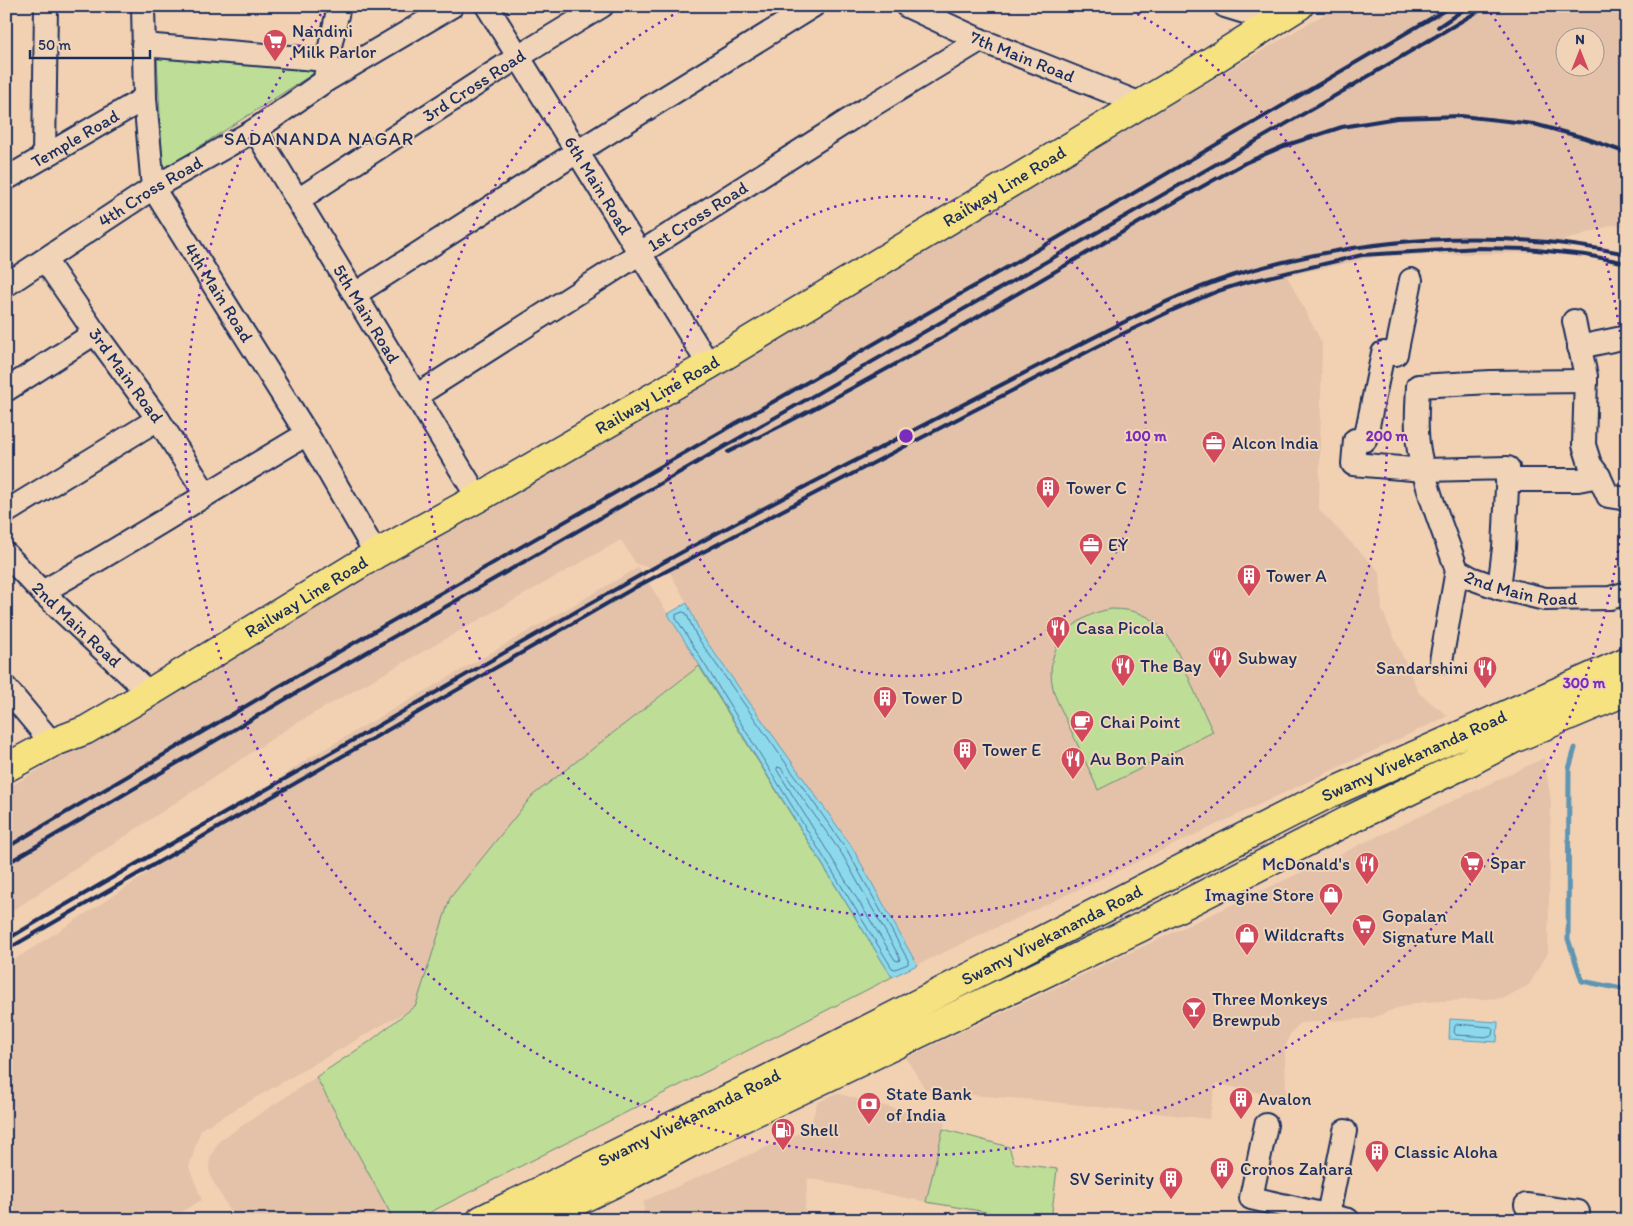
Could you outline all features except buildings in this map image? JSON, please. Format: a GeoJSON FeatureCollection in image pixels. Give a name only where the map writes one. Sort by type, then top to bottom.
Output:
{"type":"FeatureCollection","features":[{"type":"Feature","properties":{"kind":"main road","name":"Railway Line Road"},"geometry":{"type":"LineString","coordinates":[[6,768],[52,743],[86,730],[376,554],[478,498],[709,365],[1141,104],[1299,6]]}},
{"type":"Feature","properties":{"kind":"main road","name":"Swamy Vivekananda Road"},"geometry":{"type":"LineString","coordinates":[[481,1220],[827,1050],[1326,795],[1627,661]]}},
{"type":"Feature","properties":{"kind":"main road","name":"Swamy Vivekananda Road"},"geometry":{"type":"LineString","coordinates":[[537,1220],[623,1179],[699,1139],[1141,927],[1351,819],[1513,739],[1627,691]]}},
{"type":"Feature","properties":{"kind":"street"},"geometry":{"type":"LineString","coordinates":[[44,157],[46,6]]}},
{"type":"Feature","properties":{"kind":"street","name":"4th Main Road"},"geometry":{"type":"LineString","coordinates":[[142,6],[145,98],[153,188],[307,434],[376,554]]}},
{"type":"Feature","properties":{"kind":"street"},"geometry":{"type":"LineString","coordinates":[[143,45],[326,70],[339,6]]}},
{"type":"Feature","properties":{"kind":"street","name":"6th Main Road"},"geometry":{"type":"LineString","coordinates":[[487,6],[709,365]]}},
{"type":"Feature","properties":{"kind":"street","name":"3rd Cross Road"},"geometry":{"type":"LineString","coordinates":[[298,200],[518,57],[602,6]]}},
{"type":"Feature","properties":{"kind":"street"},"geometry":{"type":"LineString","coordinates":[[355,294],[577,152],[812,6]]}},
{"type":"Feature","properties":{"kind":"street","name":"7th Main Road"},"geometry":{"type":"LineString","coordinates":[[907,6],[980,40],[1141,104]]}},
{"type":"Feature","properties":{"kind":"street"},"geometry":{"type":"LineString","coordinates":[[1232,7],[1274,21]]}},
{"type":"Feature","properties":{"kind":"street","name":"4th Cross Road"},"geometry":{"type":"LineString","coordinates":[[6,285],[153,188],[255,130],[326,70],[439,10]]}},
{"type":"Feature","properties":{"kind":"street","name":"1st Cross Road"},"geometry":{"type":"LineString","coordinates":[[416,396],[863,111],[980,40]]}},
{"type":"Feature","properties":{"kind":"street","name":"Temple Road"},"geometry":{"type":"LineString","coordinates":[[6,179],[145,98]]}},
{"type":"Feature","properties":{"kind":"street","name":"5th Main Road"},"geometry":{"type":"LineString","coordinates":[[255,130],[478,498]]}},
{"type":"Feature","properties":{"kind":"street","name":"3rd Main Road"},"geometry":{"type":"LineString","coordinates":[[45,260],[95,334],[158,419],[206,494]]}},
{"type":"Feature","properties":{"kind":"street"},"geometry":{"type":"LineString","coordinates":[[1411,280],[1396,354],[1384,353],[1365,440],[1355,440],[1353,464],[1424,470],[1508,468],[1504,548],[1499,588]]}},
{"type":"Feature","properties":{"kind":"street"},"geometry":{"type":"LineString","coordinates":[[1574,321],[1586,376],[1584,445],[1590,464],[1599,476],[1608,496],[1627,500]]}},
{"type":"Feature","properties":{"kind":"street"},"geometry":{"type":"LineString","coordinates":[[6,390],[95,334]]}},
{"type":"Feature","properties":{"kind":"street"},"geometry":{"type":"LineString","coordinates":[[1579,347],[1627,337]]}},
{"type":"Feature","properties":{"kind":"street","name":"2nd Main Road"},"geometry":{"type":"LineString","coordinates":[[1586,381],[1491,382],[1418,386],[1416,412],[1419,454],[1456,570],[1471,578],[1499,588],[1546,599],[1610,598],[1627,593]]}},
{"type":"Feature","properties":{"kind":"street"},"geometry":{"type":"LineString","coordinates":[[6,512],[158,419]]}},
{"type":"Feature","properties":{"kind":"street"},"geometry":{"type":"LineString","coordinates":[[42,592],[102,559],[307,434]]}},
{"type":"Feature","properties":{"kind":"street"},"geometry":{"type":"LineString","coordinates":[[1507,480],[1578,480],[1599,476]]}},
{"type":"Feature","properties":{"kind":"street","name":"2nd Main Road"},"geometry":{"type":"LineString","coordinates":[[6,554],[42,592],[148,693]]}},
{"type":"Feature","properties":{"kind":"street"},"geometry":{"type":"LineString","coordinates":[[1441,661],[1456,570]]}},
{"type":"Feature","properties":{"kind":"street"},"geometry":{"type":"LineString","coordinates":[[6,688],[52,743]]}},
{"type":"Feature","properties":{"kind":"street"},"geometry":{"type":"LineString","coordinates":[[1266,1125],[1251,1198],[1334,1218],[1345,1131]]}},
{"type":"Feature","properties":{"kind":"street"},"geometry":{"type":"LineString","coordinates":[[1526,1205],[1578,1216]]}},
{"type":"Feature","properties":{"kind":"shaded area"},"geometry":{"type":"Polygon","coordinates":[[[1338,6],[1627,6],[1627,227],[1612,225],[1526,253],[1380,256],[1287,276],[1322,343],[1319,510],[1380,572],[1382,610],[1419,693],[1448,716],[917,965],[852,847],[701,634],[687,603],[670,573],[636,564],[621,540],[293,725],[6,915],[6,789],[1338,6]]]}},
{"type":"Feature","properties":{"kind":"shaded area"},"geometry":{"type":"Polygon","coordinates":[[[639,567],[892,977],[415,1220],[235,1220],[211,1178],[209,1167],[210,1158],[219,1141],[369,1042],[412,1008],[201,1129],[189,1167],[202,1200],[167,1220],[6,1220],[6,965],[133,883],[307,759],[639,567]]]}},
{"type":"Feature","properties":{"kind":"shaded area"},"geometry":{"type":"Polygon","coordinates":[[[1544,758],[1551,800],[1548,953],[1529,985],[1504,998],[1424,1002],[1397,1008],[1373,1018],[1300,1023],[1290,1034],[1285,1048],[1286,1099],[1216,1083],[1209,1119],[1034,1100],[947,1093],[925,1089],[906,1058],[1544,758]]]}},
{"type":"Feature","properties":{"kind":"shaded area"},"geometry":{"type":"Polygon","coordinates":[[[836,1093],[945,1122],[926,1202],[808,1178],[804,1220],[643,1220],[644,1201],[810,1128],[817,1103],[836,1093]]]}},
{"type":"Feature","properties":{"kind":"green space"},"geometry":{"type":"Polygon","coordinates":[[[157,58],[322,68],[163,170],[157,58]]]}},
{"type":"Feature","properties":{"kind":"green space"},"geometry":{"type":"Polygon","coordinates":[[[1111,609],[1128,610],[1141,614],[1162,628],[1176,649],[1213,732],[1098,790],[1057,700],[1051,673],[1052,659],[1064,635],[1073,626],[1097,612],[1111,609]]]}},
{"type":"Feature","properties":{"kind":"green space"},"geometry":{"type":"Polygon","coordinates":[[[699,666],[892,977],[415,1220],[394,1220],[316,1077],[369,1042],[416,1005],[450,898],[532,796],[699,666]]]}},
{"type":"Feature","properties":{"kind":"green space"},"geometry":{"type":"Polygon","coordinates":[[[943,1129],[1009,1147],[1014,1163],[1057,1169],[1051,1220],[1035,1220],[926,1202],[943,1129]]]}},
{"type":"Feature","properties":{"kind":"water"},"geometry":{"type":"Polygon","coordinates":[[[687,603],[701,634],[852,847],[917,965],[892,977],[668,614],[687,603]]]}},
{"type":"Feature","properties":{"kind":"water"},"geometry":{"type":"Polygon","coordinates":[[[1450,1019],[1498,1022],[1497,1042],[1449,1039],[1450,1019]]]}},
{"type":"Feature","properties":{"kind":"waterway"},"geometry":{"type":"LineString","coordinates":[[1575,748],[1569,769],[1568,939],[1582,981],[1627,990]]}},
{"type":"Feature","properties":{"kind":"railway"},"geometry":{"type":"LineString","coordinates":[[6,848],[307,670],[1030,254],[1452,6]]}},
{"type":"Feature","properties":{"kind":"railway"},"geometry":{"type":"LineString","coordinates":[[1438,27],[1469,6]]}},
{"type":"Feature","properties":{"kind":"railway"},"geometry":{"type":"LineString","coordinates":[[6,864],[313,683],[1345,90],[1487,6]]}},
{"type":"Feature","properties":{"kind":"railway"},"geometry":{"type":"LineString","coordinates":[[728,452],[794,419],[924,348],[1245,163],[1284,146],[1342,127],[1397,118],[1461,116],[1534,124],[1585,138],[1627,153]]}},
{"type":"Feature","properties":{"kind":"railway"},"geometry":{"type":"LineString","coordinates":[[6,940],[693,546],[1071,349],[1193,290],[1235,275],[1284,262],[1333,251],[1381,244],[1478,238],[1527,240],[1627,254]]}},
{"type":"Feature","properties":{"kind":"railway"},"geometry":{"type":"LineString","coordinates":[[6,950],[634,588],[1118,336],[1218,291],[1243,283],[1362,255],[1479,248],[1527,249],[1586,255],[1627,263]]}},
{"type":"Feature","properties":{"kind":"place","name":"Nandini Milk Parlor"},"geometry":{"type":"Point","coordinates":[275,62]}},
{"type":"Feature","properties":{"kind":"place","name":"Alcon India"},"geometry":{"type":"Point","coordinates":[1214,464]}},
{"type":"Feature","properties":{"kind":"place","name":"Tower C"},"geometry":{"type":"Point","coordinates":[1048,509]}},
{"type":"Feature","properties":{"kind":"place","name":"EY"},"geometry":{"type":"Point","coordinates":[1091,566]}},
{"type":"Feature","properties":{"kind":"place","name":"Tower A"},"geometry":{"type":"Point","coordinates":[1249,597]}},
{"type":"Feature","properties":{"kind":"place","name":"Casa Picola"},"geometry":{"type":"Point","coordinates":[1058,649]}},
{"type":"Feature","properties":{"kind":"place","name":"Subway"},"geometry":{"type":"Point","coordinates":[1220,679]}},
{"type":"Feature","properties":{"kind":"place","name":"The Bay"},"geometry":{"type":"Point","coordinates":[1123,687]}},
{"type":"Feature","properties":{"kind":"place","name":"Sandarshini"},"geometry":{"type":"Point","coordinates":[1485,689]}},
{"type":"Feature","properties":{"kind":"place","name":"Tower D"},"geometry":{"type":"Point","coordinates":[885,719]}},
{"type":"Feature","properties":{"kind":"place","name":"Chai Point"},"geometry":{"type":"Point","coordinates":[1082,743]}},
{"type":"Feature","properties":{"kind":"place","name":"Tower E"},"geometry":{"type":"Point","coordinates":[965,771]}},
{"type":"Feature","properties":{"kind":"place","name":"Au Bon Pain"},"geometry":{"type":"Point","coordinates":[1073,780]}},
{"type":"Feature","properties":{"kind":"place","name":"Spar"},"geometry":{"type":"Point","coordinates":[1472,884]}},
{"type":"Feature","properties":{"kind":"place","name":"McDonald's"},"geometry":{"type":"Point","coordinates":[1367,885]}},
{"type":"Feature","properties":{"kind":"place","name":"Imagine Store"},"geometry":{"type":"Point","coordinates":[1331,916]}},
{"type":"Feature","properties":{"kind":"place","name":"Gopalan Signature Mall"},"geometry":{"type":"Point","coordinates":[1364,947]}},
{"type":"Feature","properties":{"kind":"place","name":"Wildcrafts"},"geometry":{"type":"Point","coordinates":[1247,956]}},
{"type":"Feature","properties":{"kind":"place","name":"Three Monkeys Brewpub"},"geometry":{"type":"Point","coordinates":[1194,1030]}},
{"type":"Feature","properties":{"kind":"place","name":"Avalon"},"geometry":{"type":"Point","coordinates":[1241,1120]}},
{"type":"Feature","properties":{"kind":"place","name":"State Bank of India"},"geometry":{"type":"Point","coordinates":[869,1125]}},
{"type":"Feature","properties":{"kind":"place","name":"Shell"},"geometry":{"type":"Point","coordinates":[783,1151]}},
{"type":"Feature","properties":{"kind":"place","name":"Classic Aloha"},"geometry":{"type":"Point","coordinates":[1377,1173]}},
{"type":"Feature","properties":{"kind":"place","name":"Cronos Zahara"},"geometry":{"type":"Point","coordinates":[1222,1190]}},
{"type":"Feature","properties":{"kind":"place","name":"SV Serinity"},"geometry":{"type":"Point","coordinates":[1171,1200]}},
{"type":"Feature","properties":{"kind":"district","name":"SADANANDA NAGAR"},"geometry":{"type":"Point","coordinates":[319,138]}}]}
